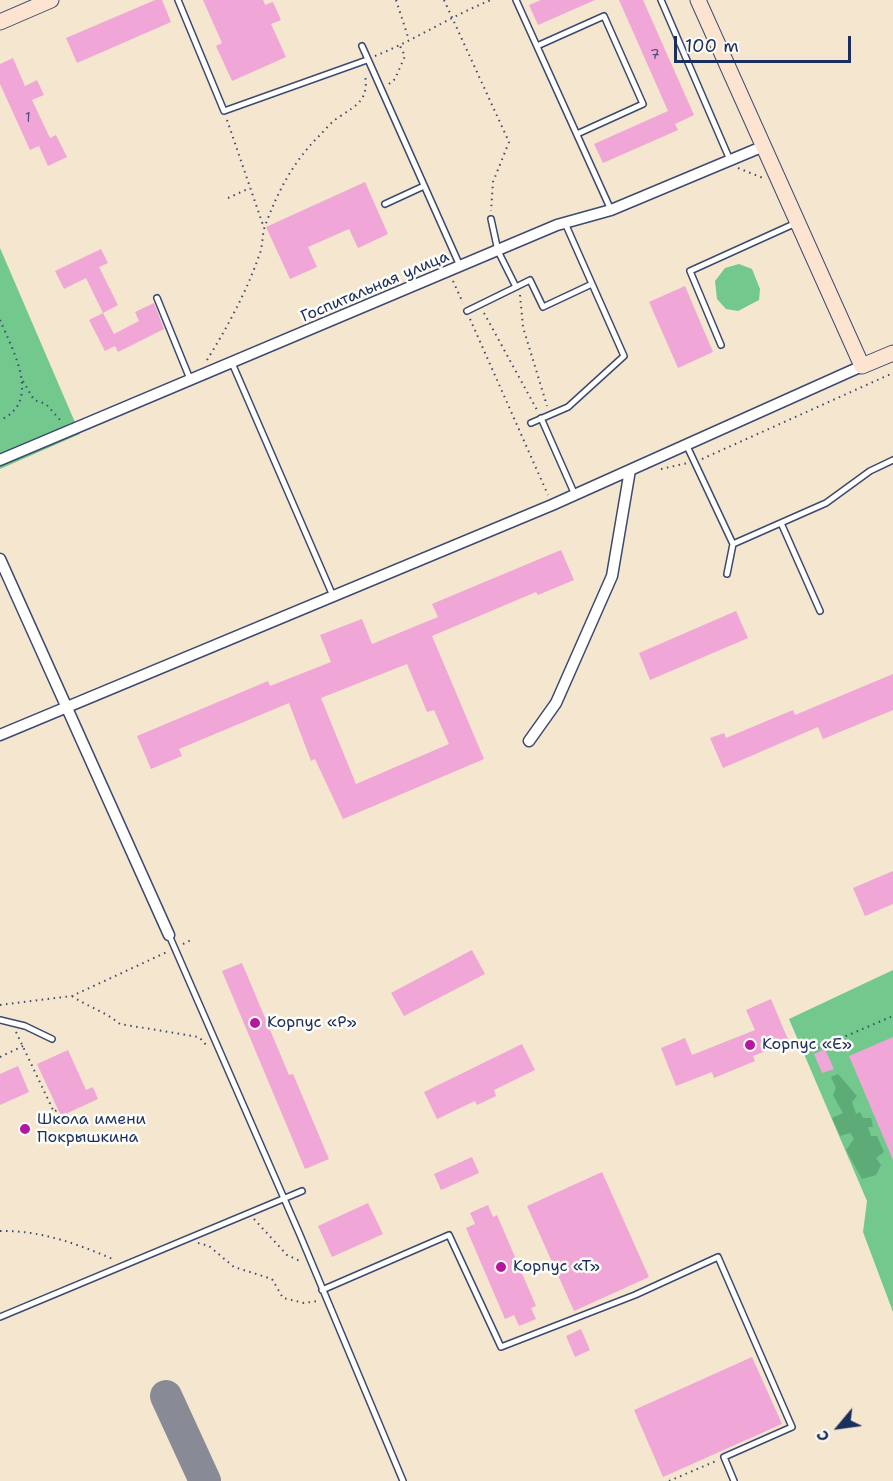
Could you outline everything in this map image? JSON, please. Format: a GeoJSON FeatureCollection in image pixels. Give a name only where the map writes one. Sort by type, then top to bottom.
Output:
{"type":"FeatureCollection","features":[{"type":"Feature","properties":{"kind":"street"},"geometry":{"type":"LineString","coordinates":[[0,22],[51,0]]}},
{"type":"Feature","properties":{"kind":"street"},"geometry":{"type":"LineString","coordinates":[[698,0],[862,366]]}},
{"type":"Feature","properties":{"kind":"street","name":"Госпитальная улица"},"geometry":{"type":"LineString","coordinates":[[0,460],[565,223],[611,210],[764,146]]}},
{"type":"Feature","properties":{"kind":"street"},"geometry":{"type":"LineString","coordinates":[[0,735],[552,505],[893,353]]}},
{"type":"Feature","properties":{"kind":"street"},"geometry":{"type":"LineString","coordinates":[[529,741],[556,703],[612,576],[630,470]]}},
{"type":"Feature","properties":{"kind":"street"},"geometry":{"type":"LineString","coordinates":[[0,559],[169,935]]}},
{"type":"Feature","properties":{"kind":"lane"},"geometry":{"type":"LineString","coordinates":[[178,0],[224,111],[365,60]]}},
{"type":"Feature","properties":{"kind":"lane"},"geometry":{"type":"LineString","coordinates":[[516,0],[611,210]]}},
{"type":"Feature","properties":{"kind":"lane"},"geometry":{"type":"LineString","coordinates":[[661,0],[727,161]]}},
{"type":"Feature","properties":{"kind":"lane"},"geometry":{"type":"LineString","coordinates":[[537,46],[604,16],[644,104],[577,134]]}},
{"type":"Feature","properties":{"kind":"lane"},"geometry":{"type":"LineString","coordinates":[[362,46],[365,60],[460,267]]}},
{"type":"Feature","properties":{"kind":"lane"},"geometry":{"type":"LineString","coordinates":[[385,204],[424,186]]}},
{"type":"Feature","properties":{"kind":"lane"},"geometry":{"type":"LineString","coordinates":[[491,219],[498,251],[516,288]]}},
{"type":"Feature","properties":{"kind":"lane"},"geometry":{"type":"LineString","coordinates":[[721,345],[690,271],[798,222]]}},
{"type":"Feature","properties":{"kind":"lane"},"geometry":{"type":"LineString","coordinates":[[531,423],[568,407],[624,356],[565,223]]}},
{"type":"Feature","properties":{"kind":"lane"},"geometry":{"type":"LineString","coordinates":[[466,311],[530,280],[543,307],[592,284]]}},
{"type":"Feature","properties":{"kind":"lane"},"geometry":{"type":"LineString","coordinates":[[157,298],[191,380]]}},
{"type":"Feature","properties":{"kind":"lane"},"geometry":{"type":"LineString","coordinates":[[232,363],[333,596]]}},
{"type":"Feature","properties":{"kind":"lane"},"geometry":{"type":"LineString","coordinates":[[541,418],[575,495]]}},
{"type":"Feature","properties":{"kind":"lane"},"geometry":{"type":"LineString","coordinates":[[686,444],[733,544],[727,574]]}},
{"type":"Feature","properties":{"kind":"lane"},"geometry":{"type":"LineString","coordinates":[[733,544],[825,503],[870,471],[893,460]]}},
{"type":"Feature","properties":{"kind":"lane"},"geometry":{"type":"LineString","coordinates":[[780,523],[820,611]]}},
{"type":"Feature","properties":{"kind":"lane"},"geometry":{"type":"LineString","coordinates":[[169,935],[327,1299],[402,1481]]}},
{"type":"Feature","properties":{"kind":"lane"},"geometry":{"type":"LineString","coordinates":[[0,1020],[25,1026],[52,1039]]}},
{"type":"Feature","properties":{"kind":"lane"},"geometry":{"type":"LineString","coordinates":[[0,1317],[302,1191]]}},
{"type":"Feature","properties":{"kind":"lane"},"geometry":{"type":"LineString","coordinates":[[322,1290],[450,1235],[501,1347],[635,1295],[718,1257],[792,1427],[724,1457],[734,1481]]}},
{"type":"Feature","properties":{"kind":"path"},"geometry":{"type":"LineString","coordinates":[[396,0],[410,40]]}},
{"type":"Feature","properties":{"kind":"path"},"geometry":{"type":"LineString","coordinates":[[444,0],[509,142],[493,182],[491,219]]}},
{"type":"Feature","properties":{"kind":"path"},"geometry":{"type":"LineString","coordinates":[[206,362],[230,324],[242,298],[261,250],[264,228],[292,165],[336,119],[365,98],[367,86],[365,60],[400,46],[452,16],[491,0]]}},
{"type":"Feature","properties":{"kind":"path"},"geometry":{"type":"LineString","coordinates":[[389,84],[395,79],[405,56],[400,46]]}},
{"type":"Feature","properties":{"kind":"path"},"geometry":{"type":"LineString","coordinates":[[224,111],[264,228]]}},
{"type":"Feature","properties":{"kind":"path"},"geometry":{"type":"LineString","coordinates":[[727,161],[765,178]]}},
{"type":"Feature","properties":{"kind":"path"},"geometry":{"type":"LineString","coordinates":[[228,198],[250,188]]}},
{"type":"Feature","properties":{"kind":"path"},"geometry":{"type":"LineString","coordinates":[[449,272],[552,505]]}},
{"type":"Feature","properties":{"kind":"path"},"geometry":{"type":"LineString","coordinates":[[516,288],[520,294],[523,327],[550,415]]}},
{"type":"Feature","properties":{"kind":"path"},"geometry":{"type":"LineString","coordinates":[[480,305],[541,418]]}},
{"type":"Feature","properties":{"kind":"path"},"geometry":{"type":"LineString","coordinates":[[0,320],[23,381],[34,400],[46,404],[67,428]]}},
{"type":"Feature","properties":{"kind":"path"},"geometry":{"type":"LineString","coordinates":[[651,472],[694,462],[893,373]]}},
{"type":"Feature","properties":{"kind":"path"},"geometry":{"type":"LineString","coordinates":[[0,420],[8,417],[18,406],[23,381]]}},
{"type":"Feature","properties":{"kind":"path"},"geometry":{"type":"LineString","coordinates":[[0,1005],[72,996],[191,940]]}},
{"type":"Feature","properties":{"kind":"path"},"geometry":{"type":"LineString","coordinates":[[72,996],[88,1008],[111,1016],[120,1024],[199,1037],[225,1064]]}},
{"type":"Feature","properties":{"kind":"path"},"geometry":{"type":"LineString","coordinates":[[818,1048],[893,1016]]}},
{"type":"Feature","properties":{"kind":"path"},"geometry":{"type":"LineString","coordinates":[[8,1027],[16,1030],[54,1112],[58,1109]]}},
{"type":"Feature","properties":{"kind":"path"},"geometry":{"type":"LineString","coordinates":[[0,1057],[23,1046]]}},
{"type":"Feature","properties":{"kind":"path"},"geometry":{"type":"LineString","coordinates":[[246,1214],[263,1227],[287,1255],[313,1267]]}},
{"type":"Feature","properties":{"kind":"path"},"geometry":{"type":"LineString","coordinates":[[0,1231],[18,1231],[76,1243],[125,1264]]}},
{"type":"Feature","properties":{"kind":"path"},"geometry":{"type":"LineString","coordinates":[[190,1238],[192,1242],[209,1246],[234,1267],[272,1279],[283,1298],[304,1303],[327,1299]]}},
{"type":"Feature","properties":{"kind":"path"},"geometry":{"type":"LineString","coordinates":[[669,1481],[724,1457]]}},
{"type":"Feature","properties":{"kind":"green space"},"geometry":{"type":"Polygon","coordinates":[[[0,248],[80,434],[0,469],[0,248]]]}},
{"type":"Feature","properties":{"kind":"green space"},"geometry":{"type":"Polygon","coordinates":[[[739,264],[752,269],[760,289],[759,300],[738,311],[726,309],[717,299],[715,281],[725,268],[739,264]]]}},
{"type":"Feature","properties":{"kind":"green space"},"geometry":{"type":"Polygon","coordinates":[[[893,970],[893,1312],[863,1232],[867,1201],[789,1019],[893,970]]]}},
{"type":"Feature","properties":{"kind":"green space"},"geometry":{"type":"Polygon","coordinates":[[[838,1074],[857,1096],[852,1102],[856,1114],[860,1112],[863,1118],[871,1118],[873,1127],[868,1127],[871,1136],[877,1136],[884,1152],[876,1158],[881,1165],[876,1175],[862,1179],[846,1150],[854,1139],[850,1133],[840,1136],[832,1118],[843,1113],[833,1095],[836,1088],[831,1077],[838,1074]]]}},
{"type":"Feature","properties":{"kind":"building"},"geometry":{"type":"Polygon","coordinates":[[[155,0],[162,0],[171,22],[77,63],[66,38],[155,0]]]}},
{"type":"Feature","properties":{"kind":"building"},"geometry":{"type":"Polygon","coordinates":[[[203,0],[263,0],[265,5],[273,2],[281,20],[271,24],[286,57],[232,81],[216,46],[222,43],[203,0]]]}},
{"type":"Feature","properties":{"kind":"building"},"geometry":{"type":"Polygon","coordinates":[[[541,0],[595,0],[538,25],[529,5],[541,0]]]}},
{"type":"Feature","properties":{"kind":"building"},"geometry":{"type":"Polygon","coordinates":[[[619,0],[643,0],[694,115],[675,124],[678,130],[603,163],[594,144],[668,111],[619,0]]]}},
{"type":"Feature","properties":{"kind":"building"},"geometry":{"type":"Polygon","coordinates":[[[13,58],[25,86],[37,80],[44,95],[32,100],[50,138],[56,135],[67,157],[48,166],[39,146],[30,150],[0,84],[0,64],[13,58]]]}},
{"type":"Feature","properties":{"kind":"building"},"geometry":{"type":"Polygon","coordinates":[[[365,182],[388,234],[358,248],[349,229],[308,247],[317,267],[290,279],[266,227],[365,182]]]}},
{"type":"Feature","properties":{"kind":"building"},"geometry":{"type":"Polygon","coordinates":[[[101,249],[108,263],[99,267],[118,305],[103,313],[86,278],[64,289],[55,271],[101,249]]]}},
{"type":"Feature","properties":{"kind":"building"},"geometry":{"type":"Polygon","coordinates":[[[685,286],[713,352],[678,368],[649,302],[685,286]]]}},
{"type":"Feature","properties":{"kind":"building"},"geometry":{"type":"Polygon","coordinates":[[[154,303],[164,329],[118,352],[115,346],[105,351],[89,320],[103,313],[114,334],[139,321],[135,312],[154,303]]]}},
{"type":"Feature","properties":{"kind":"building"},"geometry":{"type":"Polygon","coordinates":[[[561,550],[574,580],[538,595],[536,592],[432,636],[484,759],[343,819],[315,759],[311,761],[289,703],[179,749],[182,756],[151,769],[137,736],[268,681],[270,686],[331,662],[320,635],[362,619],[372,644],[438,617],[432,604],[561,550]],[[407,664],[321,698],[356,784],[449,744],[434,710],[427,712],[407,664]]]}},
{"type":"Feature","properties":{"kind":"building"},"geometry":{"type":"Polygon","coordinates":[[[736,611],[748,638],[650,680],[639,653],[736,611]]]}},
{"type":"Feature","properties":{"kind":"building"},"geometry":{"type":"Polygon","coordinates":[[[893,674],[893,710],[823,739],[818,727],[723,768],[710,738],[724,733],[726,738],[793,710],[795,715],[893,674]]]}},
{"type":"Feature","properties":{"kind":"building"},"geometry":{"type":"Polygon","coordinates":[[[893,871],[893,904],[865,916],[853,888],[893,871]]]}},
{"type":"Feature","properties":{"kind":"building"},"geometry":{"type":"Polygon","coordinates":[[[472,950],[485,974],[404,1016],[391,993],[472,950]]]}},
{"type":"Feature","properties":{"kind":"building","name":"Корпус «Р»"},"geometry":{"type":"Polygon","coordinates":[[[242,963],[289,1075],[293,1074],[329,1159],[305,1169],[222,971],[242,963]]]}},
{"type":"Feature","properties":{"kind":"building","name":"Корпус «Е»"},"geometry":{"type":"Polygon","coordinates":[[[771,999],[789,1042],[753,1056],[755,1061],[714,1078],[712,1072],[676,1086],[661,1048],[685,1038],[692,1055],[755,1030],[746,1010],[771,999]]]}},
{"type":"Feature","properties":{"kind":"building"},"geometry":{"type":"Polygon","coordinates":[[[893,1037],[893,1160],[849,1056],[893,1037]]]}},
{"type":"Feature","properties":{"kind":"building"},"geometry":{"type":"Polygon","coordinates":[[[522,1044],[535,1070],[494,1090],[496,1096],[477,1105],[475,1101],[437,1119],[424,1092],[522,1044]]]}},
{"type":"Feature","properties":{"kind":"building"},"geometry":{"type":"Polygon","coordinates":[[[825,1049],[834,1069],[822,1073],[814,1054],[825,1049]]]}},
{"type":"Feature","properties":{"kind":"building"},"geometry":{"type":"Polygon","coordinates":[[[68,1050],[86,1090],[93,1087],[98,1099],[61,1116],[37,1064],[68,1050]]]}},
{"type":"Feature","properties":{"kind":"building"},"geometry":{"type":"Polygon","coordinates":[[[18,1066],[29,1092],[0,1105],[0,1074],[18,1066]]]}},
{"type":"Feature","properties":{"kind":"building"},"geometry":{"type":"Polygon","coordinates":[[[472,1157],[479,1173],[441,1190],[434,1174],[472,1157]]]}},
{"type":"Feature","properties":{"kind":"building"},"geometry":{"type":"Polygon","coordinates":[[[602,1172],[649,1277],[574,1311],[527,1206],[602,1172]]]}},
{"type":"Feature","properties":{"kind":"building"},"geometry":{"type":"Polygon","coordinates":[[[368,1203],[383,1234],[332,1257],[318,1226],[368,1203]]]}},
{"type":"Feature","properties":{"kind":"building","name":"Корпус «Т»"},"geometry":{"type":"Polygon","coordinates":[[[488,1205],[493,1217],[497,1215],[536,1306],[531,1308],[536,1319],[519,1326],[514,1315],[505,1319],[466,1228],[475,1224],[470,1213],[488,1205]]]}},
{"type":"Feature","properties":{"kind":"building"},"geometry":{"type":"Polygon","coordinates":[[[581,1329],[590,1350],[575,1357],[566,1336],[581,1329]]]}},
{"type":"Feature","properties":{"kind":"building"},"geometry":{"type":"Polygon","coordinates":[[[752,1357],[782,1424],[663,1477],[634,1410],[752,1357]]]}},
{"type":"Feature","properties":{"kind":"taxiway"},"geometry":{"type":"LineString","coordinates":[[166,1396],[205,1481]]}},
{"type":"Feature","properties":{"kind":"place","name":"Корпус «Р»"},"geometry":{"type":"Point","coordinates":[255,1023]}},
{"type":"Feature","properties":{"kind":"place","name":"Корпус «Е»"},"geometry":{"type":"Point","coordinates":[750,1045]}},
{"type":"Feature","properties":{"kind":"place","name":"Школа имени Покрышкина"},"geometry":{"type":"Point","coordinates":[25,1129]}},
{"type":"Feature","properties":{"kind":"place","name":"Корпус «Т»"},"geometry":{"type":"Point","coordinates":[501,1267]}}]}
